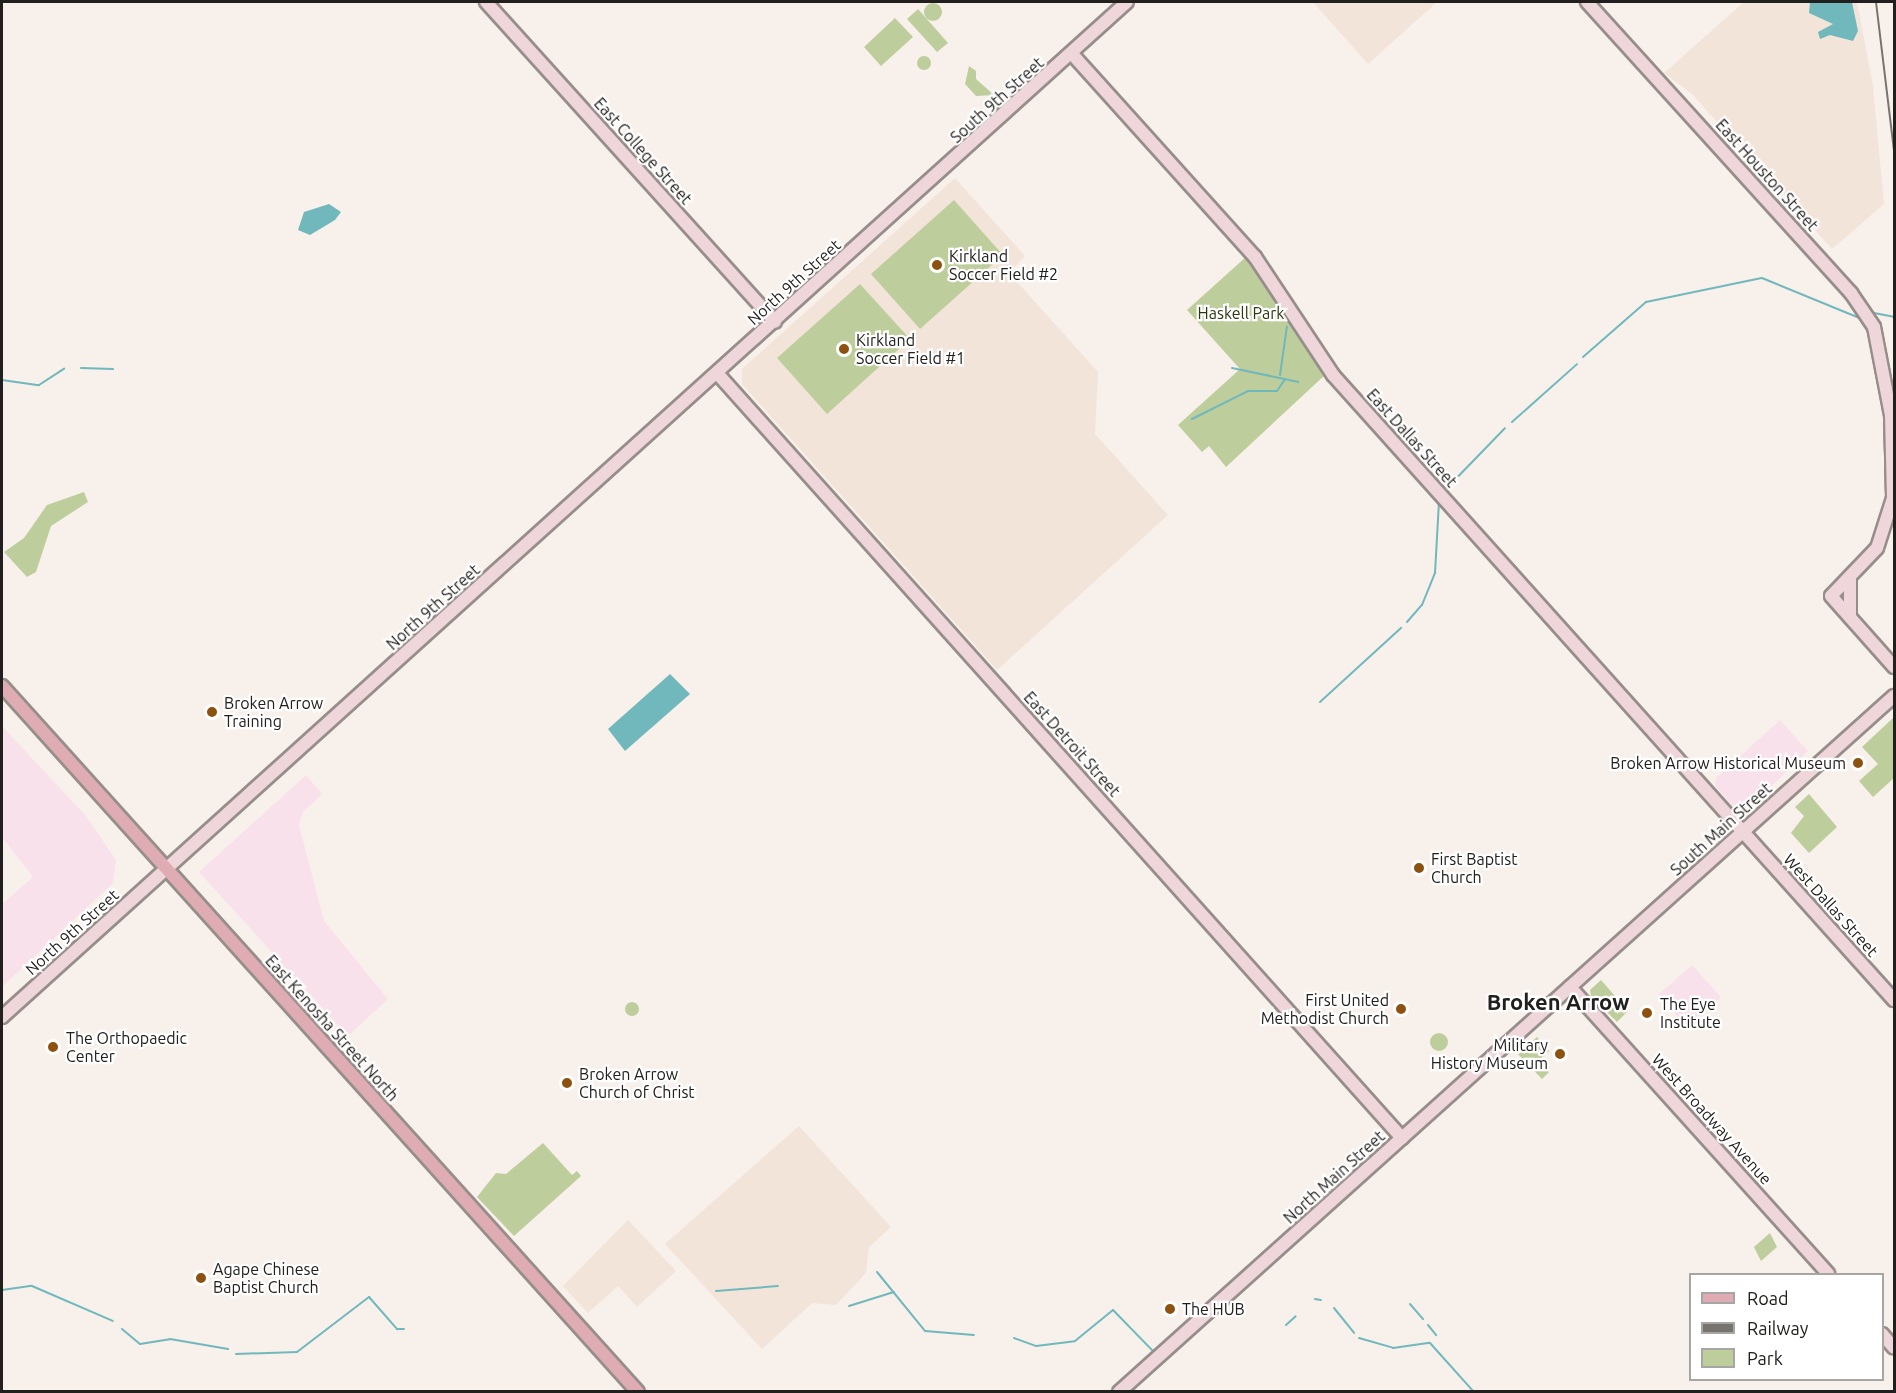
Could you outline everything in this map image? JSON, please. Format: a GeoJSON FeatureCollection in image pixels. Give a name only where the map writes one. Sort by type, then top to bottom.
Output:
{"type":"FeatureCollection","features":[{"type":"Feature","properties":{"kind":"main road","name":"East Kenosha Street North"},"geometry":{"type":"LineString","coordinates":[[2,686],[638,1392]]}},
{"type":"Feature","properties":{"kind":"street","name":"East College Street"},"geometry":{"type":"LineString","coordinates":[[486,2],[775,322]]}},
{"type":"Feature","properties":{"kind":"street","name":"South 9th Street"},"geometry":{"type":"LineString","coordinates":[[887,222],[1127,2]]}},
{"type":"Feature","properties":{"kind":"street","name":"East Houston Street"},"geometry":{"type":"LineString","coordinates":[[1587,2],[1858,301],[1876,333],[1888,389],[1894,469],[1890,511],[1877,548],[1831,596],[1850,617]]}},
{"type":"Feature","properties":{"kind":"street","name":"East Dallas Street"},"geometry":{"type":"LineString","coordinates":[[1072,54],[1256,257],[1333,375],[1743,832]]}},
{"type":"Feature","properties":{"kind":"street","name":"North 9th Street"},"geometry":{"type":"LineString","coordinates":[[2,1017],[887,222]]}},
{"type":"Feature","properties":{"kind":"street","name":"East Detroit Street"},"geometry":{"type":"LineString","coordinates":[[717,374],[1402,1138]]}},
{"type":"Feature","properties":{"kind":"street"},"geometry":{"type":"LineString","coordinates":[[1850,578],[1850,617],[1894,667]]}},
{"type":"Feature","properties":{"kind":"street","name":"South Main Street"},"geometry":{"type":"LineString","coordinates":[[1570,987],[1894,696]]}},
{"type":"Feature","properties":{"kind":"street","name":"West Dallas Street"},"geometry":{"type":"LineString","coordinates":[[1743,832],[1894,1000]]}},
{"type":"Feature","properties":{"kind":"street","name":"North Main Street"},"geometry":{"type":"LineString","coordinates":[[1119,1392],[1570,987]]}},
{"type":"Feature","properties":{"kind":"street","name":"West Broadway Avenue"},"geometry":{"type":"LineString","coordinates":[[1570,987],[1826,1273]]}},
{"type":"Feature","properties":{"kind":"shaded area"},"geometry":{"type":"Polygon","coordinates":[[[1313,2],[1437,2],[1368,64],[1313,2]]]}},
{"type":"Feature","properties":{"kind":"shaded area"},"geometry":{"type":"Polygon","coordinates":[[[1744,2],[1857,2],[1873,86],[1884,204],[1832,249],[1692,94],[1664,73],[1744,2]]]}},
{"type":"Feature","properties":{"kind":"shaded area"},"geometry":{"type":"Polygon","coordinates":[[[955,178],[1025,256],[1009,273],[1098,372],[1095,434],[1168,515],[997,670],[742,384],[742,369],[955,178]]]}},
{"type":"Feature","properties":{"kind":"shaded area"},"geometry":{"type":"Polygon","coordinates":[[[1780,720],[1808,751],[1763,794],[1742,809],[1735,808],[1715,786],[1716,778],[1780,720]]]}},
{"type":"Feature","properties":{"kind":"shaded area"},"geometry":{"type":"Polygon","coordinates":[[[2,726],[86,816],[116,860],[113,883],[2,987],[2,904],[33,877],[2,837],[2,726]]]}},
{"type":"Feature","properties":{"kind":"shaded area"},"geometry":{"type":"Polygon","coordinates":[[[306,775],[322,794],[303,812],[299,825],[324,921],[388,999],[348,1036],[199,872],[306,775]]]}},
{"type":"Feature","properties":{"kind":"shaded area"},"geometry":{"type":"Polygon","coordinates":[[[1692,965],[1721,997],[1688,1028],[1658,995],[1692,965]]]}},
{"type":"Feature","properties":{"kind":"shaded area"},"geometry":{"type":"Polygon","coordinates":[[[799,1126],[891,1227],[869,1247],[866,1273],[836,1305],[812,1303],[762,1349],[665,1244],[799,1126]]]}},
{"type":"Feature","properties":{"kind":"shaded area"},"geometry":{"type":"Polygon","coordinates":[[[628,1220],[676,1271],[637,1307],[618,1286],[588,1313],[563,1286],[628,1220]]]}},
{"type":"Feature","properties":{"kind":"green space"},"geometry":{"type":"Polygon","coordinates":[[[933,3],[940,5],[942,12],[940,19],[933,21],[926,19],[924,12],[926,5],[933,3]]]}},
{"type":"Feature","properties":{"kind":"green space"},"geometry":{"type":"Polygon","coordinates":[[[918,9],[948,43],[937,52],[907,19],[918,9]]]}},
{"type":"Feature","properties":{"kind":"green space"},"geometry":{"type":"Polygon","coordinates":[[[895,18],[913,37],[881,66],[864,47],[895,18]]]}},
{"type":"Feature","properties":{"kind":"green space"},"geometry":{"type":"Polygon","coordinates":[[[921,56],[927,56],[931,63],[927,70],[921,70],[917,66],[917,60],[921,56]]]}},
{"type":"Feature","properties":{"kind":"green space"},"geometry":{"type":"Polygon","coordinates":[[[969,66],[976,71],[976,79],[994,95],[976,96],[965,84],[969,66]]]}},
{"type":"Feature","properties":{"kind":"green space","name":"Kirkland Soccer Field #2"},"geometry":{"type":"Polygon","coordinates":[[[954,200],[1003,255],[920,329],[871,274],[954,200]]]}},
{"type":"Feature","properties":{"kind":"green space","name":"Haskell Park"},"geometry":{"type":"Polygon","coordinates":[[[1247,256],[1325,375],[1226,467],[1209,446],[1202,452],[1178,425],[1240,369],[1187,310],[1247,256]]]}},
{"type":"Feature","properties":{"kind":"green space","name":"Kirkland Soccer Field #1"},"geometry":{"type":"Polygon","coordinates":[[[860,284],[910,339],[827,414],[777,358],[860,284]]]}},
{"type":"Feature","properties":{"kind":"green space"},"geometry":{"type":"Polygon","coordinates":[[[84,492],[88,502],[51,526],[36,572],[27,577],[4,552],[24,538],[47,505],[84,492]]]}},
{"type":"Feature","properties":{"kind":"green space"},"geometry":{"type":"Polygon","coordinates":[[[1894,717],[1894,778],[1873,797],[1859,781],[1878,764],[1862,747],[1894,717]]]}},
{"type":"Feature","properties":{"kind":"green space"},"geometry":{"type":"Polygon","coordinates":[[[1809,794],[1837,827],[1809,853],[1791,833],[1804,816],[1795,807],[1809,794]]]}},
{"type":"Feature","properties":{"kind":"green space"},"geometry":{"type":"Polygon","coordinates":[[[1601,980],[1628,1011],[1617,1022],[1591,996],[1590,990],[1601,980]]]}},
{"type":"Feature","properties":{"kind":"green space"},"geometry":{"type":"Polygon","coordinates":[[[632,1002],[637,1004],[639,1009],[637,1014],[632,1016],[627,1014],[625,1009],[627,1004],[632,1002]]]}},
{"type":"Feature","properties":{"kind":"green space"},"geometry":{"type":"Polygon","coordinates":[[[1439,1033],[1445,1036],[1448,1042],[1445,1048],[1439,1051],[1433,1048],[1430,1042],[1433,1036],[1439,1033]]]}},
{"type":"Feature","properties":{"kind":"green space"},"geometry":{"type":"Polygon","coordinates":[[[1537,1037],[1549,1051],[1538,1061],[1549,1072],[1542,1079],[1518,1054],[1537,1037]]]}},
{"type":"Feature","properties":{"kind":"green space"},"geometry":{"type":"Polygon","coordinates":[[[543,1143],[572,1175],[577,1171],[581,1176],[514,1236],[477,1197],[496,1173],[506,1174],[543,1143]]]}},
{"type":"Feature","properties":{"kind":"green space"},"geometry":{"type":"Polygon","coordinates":[[[1770,1233],[1777,1247],[1761,1261],[1754,1247],[1770,1233]]]}},
{"type":"Feature","properties":{"kind":"water"},"geometry":{"type":"Polygon","coordinates":[[[1810,2],[1852,2],[1858,31],[1853,41],[1830,35],[1820,39],[1818,32],[1833,24],[1809,13],[1810,2]]]}},
{"type":"Feature","properties":{"kind":"water"},"geometry":{"type":"Polygon","coordinates":[[[329,204],[341,212],[335,220],[310,235],[298,230],[304,212],[329,204]]]}},
{"type":"Feature","properties":{"kind":"water"},"geometry":{"type":"Polygon","coordinates":[[[670,674],[690,694],[625,751],[608,729],[670,674]]]}},
{"type":"Feature","properties":{"kind":"waterway"},"geometry":{"type":"LineString","coordinates":[[1583,357],[1646,302],[1762,278],[1862,319]]}},
{"type":"Feature","properties":{"kind":"waterway"},"geometry":{"type":"LineString","coordinates":[[1874,313],[1894,317]]}},
{"type":"Feature","properties":{"kind":"waterway"},"geometry":{"type":"LineString","coordinates":[[1280,375],[1287,326]]}},
{"type":"Feature","properties":{"kind":"waterway"},"geometry":{"type":"LineString","coordinates":[[1512,422],[1577,364]]}},
{"type":"Feature","properties":{"kind":"waterway"},"geometry":{"type":"LineString","coordinates":[[81,368],[113,369]]}},
{"type":"Feature","properties":{"kind":"waterway"},"geometry":{"type":"LineString","coordinates":[[1232,368],[1299,382]]}},
{"type":"Feature","properties":{"kind":"waterway"},"geometry":{"type":"LineString","coordinates":[[2,380],[39,385],[64,369]]}},
{"type":"Feature","properties":{"kind":"waterway"},"geometry":{"type":"LineString","coordinates":[[1192,419],[1248,391],[1277,391],[1285,379]]}},
{"type":"Feature","properties":{"kind":"waterway"},"geometry":{"type":"LineString","coordinates":[[1445,490],[1505,428]]}},
{"type":"Feature","properties":{"kind":"waterway"},"geometry":{"type":"LineString","coordinates":[[1407,622],[1422,605],[1435,573],[1439,501]]}},
{"type":"Feature","properties":{"kind":"waterway"},"geometry":{"type":"LineString","coordinates":[[1320,702],[1401,628]]}},
{"type":"Feature","properties":{"kind":"waterway"},"geometry":{"type":"LineString","coordinates":[[877,1272],[925,1331],[974,1335]]}},
{"type":"Feature","properties":{"kind":"waterway"},"geometry":{"type":"LineString","coordinates":[[2,1290],[32,1286],[113,1321]]}},
{"type":"Feature","properties":{"kind":"waterway"},"geometry":{"type":"LineString","coordinates":[[716,1291],[778,1286]]}},
{"type":"Feature","properties":{"kind":"waterway"},"geometry":{"type":"LineString","coordinates":[[849,1306],[894,1292]]}},
{"type":"Feature","properties":{"kind":"waterway"},"geometry":{"type":"LineString","coordinates":[[236,1354],[297,1352],[369,1297],[397,1329],[404,1329]]}},
{"type":"Feature","properties":{"kind":"waterway"},"geometry":{"type":"LineString","coordinates":[[1315,1299],[1321,1300]]}},
{"type":"Feature","properties":{"kind":"waterway"},"geometry":{"type":"LineString","coordinates":[[1410,1304],[1423,1319]]}},
{"type":"Feature","properties":{"kind":"waterway"},"geometry":{"type":"LineString","coordinates":[[1334,1308],[1354,1333]]}},
{"type":"Feature","properties":{"kind":"waterway"},"geometry":{"type":"LineString","coordinates":[[1014,1338],[1036,1346],[1075,1341],[1113,1310],[1152,1350]]}},
{"type":"Feature","properties":{"kind":"waterway"},"geometry":{"type":"LineString","coordinates":[[1286,1325],[1296,1316]]}},
{"type":"Feature","properties":{"kind":"waterway"},"geometry":{"type":"LineString","coordinates":[[1428,1325],[1436,1335]]}},
{"type":"Feature","properties":{"kind":"waterway"},"geometry":{"type":"LineString","coordinates":[[122,1329],[140,1344],[170,1339],[228,1349]]}},
{"type":"Feature","properties":{"kind":"waterway"},"geometry":{"type":"LineString","coordinates":[[1359,1338],[1393,1348],[1430,1343],[1474,1392]]}},
{"type":"Feature","properties":{"kind":"railway"},"geometry":{"type":"LineString","coordinates":[[1876,2],[1894,151]]}},
{"type":"Feature","properties":{"kind":"place","name":"Kirkland Soccer Field #2"},"geometry":{"type":"Point","coordinates":[937,265]}},
{"type":"Feature","properties":{"kind":"place","name":"Kirkland Soccer Field #1"},"geometry":{"type":"Point","coordinates":[844,349]}},
{"type":"Feature","properties":{"kind":"place","name":"Broken Arrow Training"},"geometry":{"type":"Point","coordinates":[212,712]}},
{"type":"Feature","properties":{"kind":"place","name":"Broken Arrow Historical Museum"},"geometry":{"type":"Point","coordinates":[1858,763]}},
{"type":"Feature","properties":{"kind":"place","name":"First Baptist Church"},"geometry":{"type":"Point","coordinates":[1419,868]}},
{"type":"Feature","properties":{"kind":"place","name":"First United Methodist Church"},"geometry":{"type":"Point","coordinates":[1401,1009]}},
{"type":"Feature","properties":{"kind":"place","name":"The Eye Institute"},"geometry":{"type":"Point","coordinates":[1647,1013]}},
{"type":"Feature","properties":{"kind":"place","name":"The Orthopaedic Center"},"geometry":{"type":"Point","coordinates":[53,1047]}},
{"type":"Feature","properties":{"kind":"place","name":"Military History Museum"},"geometry":{"type":"Point","coordinates":[1560,1054]}},
{"type":"Feature","properties":{"kind":"place","name":"Broken Arrow Church of Christ"},"geometry":{"type":"Point","coordinates":[567,1083]}},
{"type":"Feature","properties":{"kind":"place","name":"Agape Chinese Baptist Church"},"geometry":{"type":"Point","coordinates":[201,1278]}},
{"type":"Feature","properties":{"kind":"place","name":"The HUB"},"geometry":{"type":"Point","coordinates":[1170,1309]}},
{"type":"Feature","properties":{"kind":"district","name":"Broken Arrow"},"geometry":{"type":"Point","coordinates":[1558,1002]}}]}
